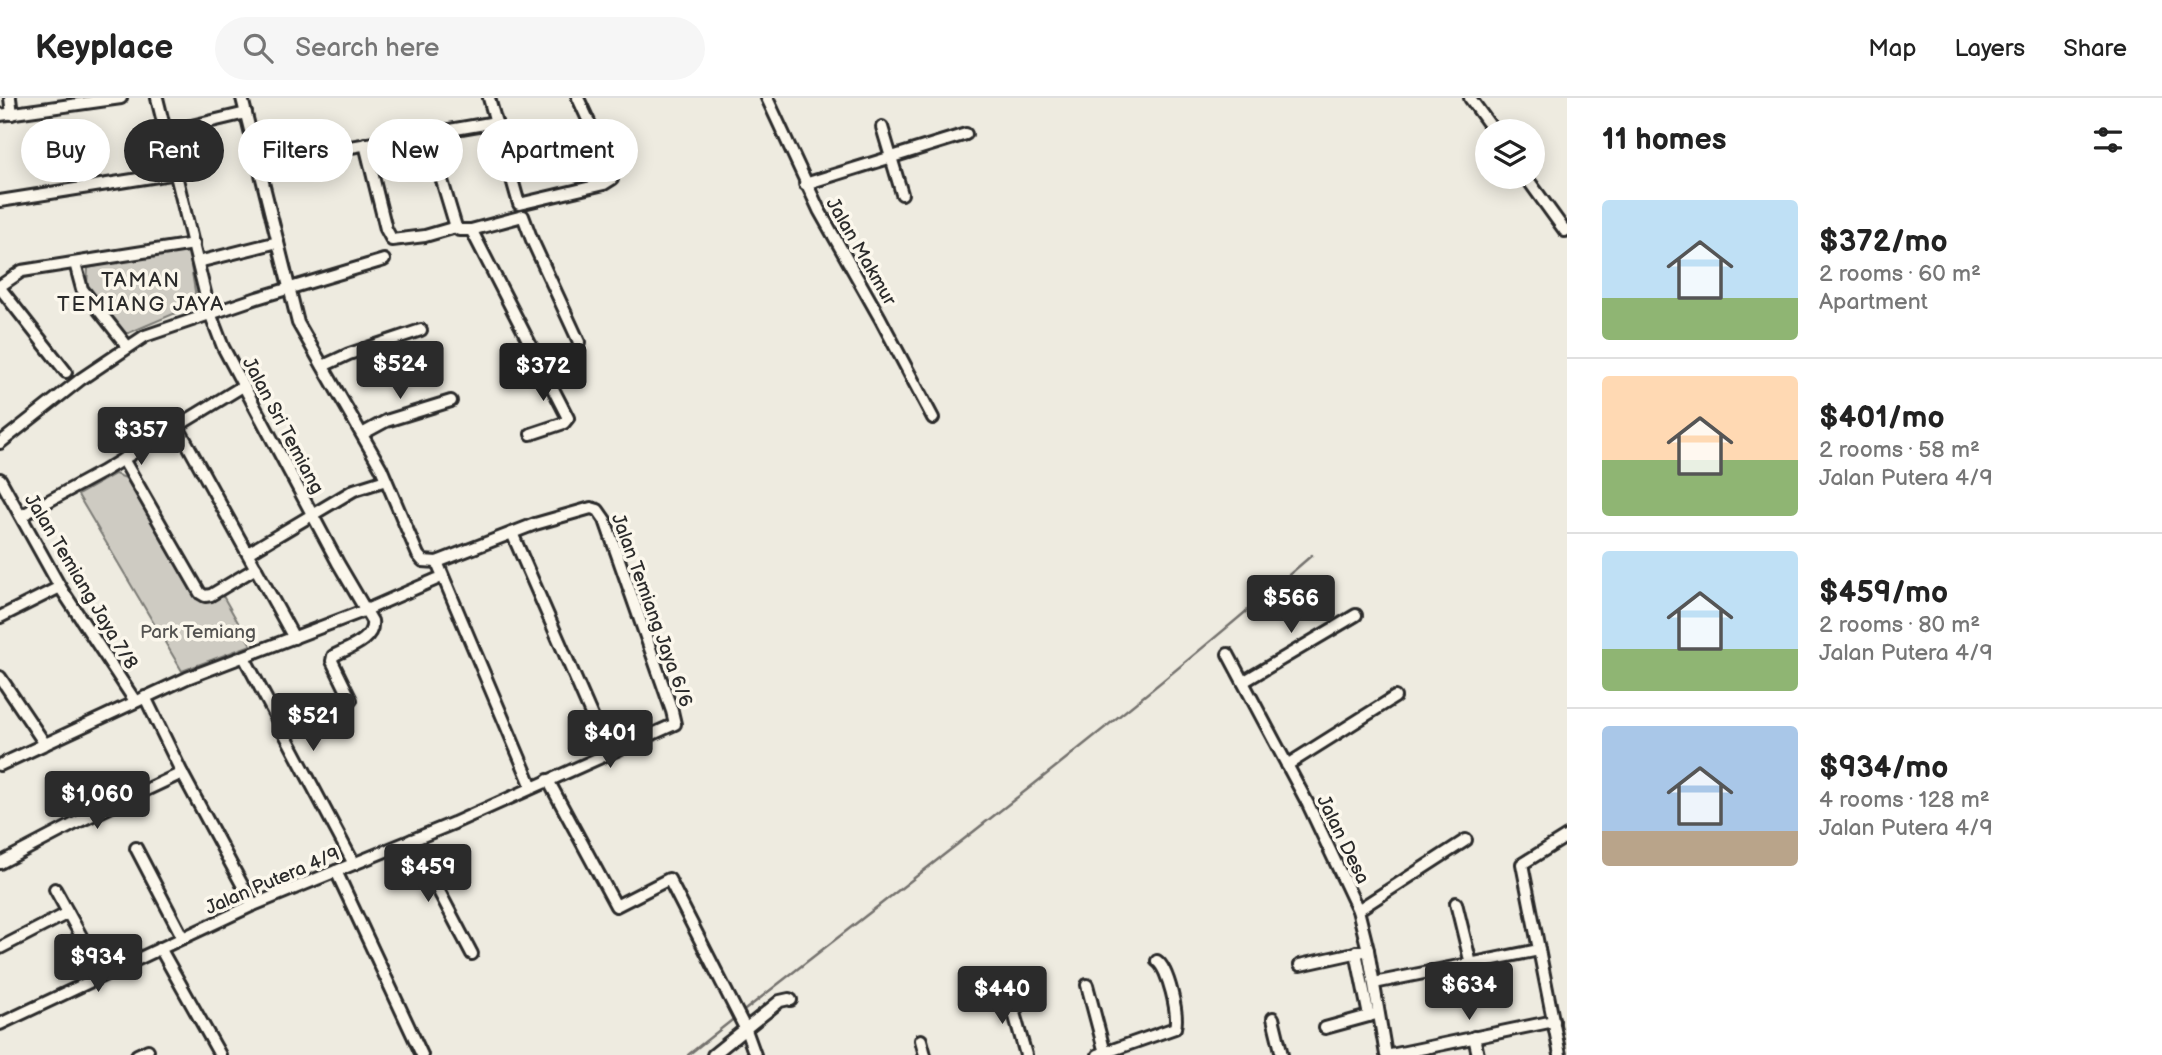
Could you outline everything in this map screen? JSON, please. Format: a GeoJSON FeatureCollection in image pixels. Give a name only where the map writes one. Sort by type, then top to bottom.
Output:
{"type":"FeatureCollection","features":[{"type":"Feature","properties":{"kind":"street"},"geometry":{"type":"LineString","coordinates":[[10,98],[6,114],[121,98]]}},
{"type":"Feature","properties":{"kind":"street","name":"Jalan Sri Temiang"},"geometry":{"type":"LineString","coordinates":[[158,98],[163,119]]}},
{"type":"Feature","properties":{"kind":"street"},"geometry":{"type":"LineString","coordinates":[[242,98],[298,323],[386,480],[418,555],[433,562],[532,787]]}},
{"type":"Feature","properties":{"kind":"street"},"geometry":{"type":"LineString","coordinates":[[489,98],[495,119]]}},
{"type":"Feature","properties":{"kind":"street"},"geometry":{"type":"LineString","coordinates":[[578,98],[588,119]]}},
{"type":"Feature","properties":{"kind":"street","name":"Jalan Makmur"},"geometry":{"type":"LineString","coordinates":[[768,98],[805,184],[933,418]]}},
{"type":"Feature","properties":{"kind":"street"},"geometry":{"type":"LineString","coordinates":[[1470,98],[1485,119]]}},
{"type":"Feature","properties":{"kind":"street"},"geometry":{"type":"LineString","coordinates":[[221,119],[246,113]]}},
{"type":"Feature","properties":{"kind":"street"},"geometry":{"type":"LineString","coordinates":[[882,127],[902,194]]}},
{"type":"Feature","properties":{"kind":"street"},"geometry":{"type":"LineString","coordinates":[[805,184],[966,134]]}},
{"type":"Feature","properties":{"kind":"street"},"geometry":{"type":"LineString","coordinates":[[353,146],[365,144],[386,229],[392,240],[425,236],[456,227]]}},
{"type":"Feature","properties":{"kind":"street"},"geometry":{"type":"LineString","coordinates":[[0,201],[124,181]]}},
{"type":"Feature","properties":{"kind":"street","name":"Jalan Sri Temiang"},"geometry":{"type":"LineString","coordinates":[[179,182],[210,313],[223,347],[366,610]]}},
{"type":"Feature","properties":{"kind":"street"},"geometry":{"type":"LineString","coordinates":[[442,182],[456,227],[460,230],[471,230],[523,216],[579,342],[579,348],[574,353],[542,366]]}},
{"type":"Feature","properties":{"kind":"street"},"geometry":{"type":"LineString","coordinates":[[513,182],[519,204],[607,182]]}},
{"type":"Feature","properties":{"kind":"street"},"geometry":{"type":"LineString","coordinates":[[1535,189],[1565,231]]}},
{"type":"Feature","properties":{"kind":"street"},"geometry":{"type":"LineString","coordinates":[[471,230],[568,418],[564,423],[531,434]]}},
{"type":"Feature","properties":{"kind":"street"},"geometry":{"type":"LineString","coordinates":[[198,262],[278,242]]}},
{"type":"Feature","properties":{"kind":"street"},"geometry":{"type":"LineString","coordinates":[[66,372],[0,287],[22,271],[194,244]]}},
{"type":"Feature","properties":{"kind":"street"},"geometry":{"type":"LineString","coordinates":[[0,443],[75,384],[128,347],[158,330],[384,260]]}},
{"type":"Feature","properties":{"kind":"street"},"geometry":{"type":"LineString","coordinates":[[75,263],[82,289],[128,347]]}},
{"type":"Feature","properties":{"kind":"street"},"geometry":{"type":"LineString","coordinates":[[323,366],[349,354],[421,330]]}},
{"type":"Feature","properties":{"kind":"street"},"geometry":{"type":"LineString","coordinates":[[21,516],[178,427],[243,386]]}},
{"type":"Feature","properties":{"kind":"street"},"geometry":{"type":"LineString","coordinates":[[362,434],[386,421],[451,401]]}},
{"type":"Feature","properties":{"kind":"street"},"geometry":{"type":"LineString","coordinates":[[178,427],[294,638]]}},
{"type":"Feature","properties":{"kind":"street"},"geometry":{"type":"LineString","coordinates":[[123,459],[200,593],[211,595],[256,568]]}},
{"type":"Feature","properties":{"kind":"street","name":"Jalan Temiang Jaya 7/8"},"geometry":{"type":"LineString","coordinates":[[0,479],[60,587],[140,699],[183,773],[253,905]]}},
{"type":"Feature","properties":{"kind":"street"},"geometry":{"type":"LineString","coordinates":[[248,554],[354,490],[386,480]]}},
{"type":"Feature","properties":{"kind":"street","name":"Jalan Temiang Jaya 6/6"},"geometry":{"type":"LineString","coordinates":[[512,533],[591,508],[598,510],[605,520],[675,723]]}},
{"type":"Feature","properties":{"kind":"street"},"geometry":{"type":"LineString","coordinates":[[433,562],[512,533],[608,753]]}},
{"type":"Feature","properties":{"kind":"street"},"geometry":{"type":"LineString","coordinates":[[0,765],[140,699],[366,610],[437,579]]}},
{"type":"Feature","properties":{"kind":"street"},"geometry":{"type":"LineString","coordinates":[[0,617],[60,587]]}},
{"type":"Feature","properties":{"kind":"street"},"geometry":{"type":"LineString","coordinates":[[351,700],[332,661],[333,656],[369,635],[373,625],[366,610]]}},
{"type":"Feature","properties":{"kind":"street"},"geometry":{"type":"LineString","coordinates":[[1243,682],[1356,615]]}},
{"type":"Feature","properties":{"kind":"street","name":"Jalan Desa"},"geometry":{"type":"LineString","coordinates":[[1228,654],[1335,857],[1358,909],[1362,951],[1374,1015],[1388,1055]]}},
{"type":"Feature","properties":{"kind":"street"},"geometry":{"type":"LineString","coordinates":[[243,657],[354,864]]}},
{"type":"Feature","properties":{"kind":"street"},"geometry":{"type":"LineString","coordinates":[[0,677],[45,744]]}},
{"type":"Feature","properties":{"kind":"street"},"geometry":{"type":"LineString","coordinates":[[1287,765],[1395,697]]}},
{"type":"Feature","properties":{"kind":"street","name":"Jalan Putera 4/9"},"geometry":{"type":"LineString","coordinates":[[0,1024],[253,905],[412,840],[675,723]]}},
{"type":"Feature","properties":{"kind":"street"},"geometry":{"type":"LineString","coordinates":[[0,863],[78,822],[183,773]]}},
{"type":"Feature","properties":{"kind":"street"},"geometry":{"type":"LineString","coordinates":[[548,780],[616,906],[669,879],[746,1030],[755,1055]]}},
{"type":"Feature","properties":{"kind":"street"},"geometry":{"type":"LineString","coordinates":[[1560,1055],[1522,864],[1567,836]]}},
{"type":"Feature","properties":{"kind":"street"},"geometry":{"type":"LineString","coordinates":[[412,840],[472,954]]}},
{"type":"Feature","properties":{"kind":"street"},"geometry":{"type":"LineString","coordinates":[[1358,909],[1466,840]]}},
{"type":"Feature","properties":{"kind":"street"},"geometry":{"type":"LineString","coordinates":[[136,848],[183,938]]}},
{"type":"Feature","properties":{"kind":"street"},"geometry":{"type":"LineString","coordinates":[[336,871],[422,1055]]}},
{"type":"Feature","properties":{"kind":"street"},"geometry":{"type":"LineString","coordinates":[[55,889],[102,974]]}},
{"type":"Feature","properties":{"kind":"street"},"geometry":{"type":"LineString","coordinates":[[1456,903],[1471,964]]}},
{"type":"Feature","properties":{"kind":"street"},"geometry":{"type":"LineString","coordinates":[[0,948],[68,913]]}},
{"type":"Feature","properties":{"kind":"street"},"geometry":{"type":"LineString","coordinates":[[160,948],[220,1055]]}},
{"type":"Feature","properties":{"kind":"street"},"geometry":{"type":"LineString","coordinates":[[1374,983],[1539,950]]}},
{"type":"Feature","properties":{"kind":"street"},"geometry":{"type":"LineString","coordinates":[[1300,965],[1362,951]]}},
{"type":"Feature","properties":{"kind":"street","name":"Jalan Desa"},"geometry":{"type":"LineString","coordinates":[[1362,951],[1374,983],[1374,1015]]}},
{"type":"Feature","properties":{"kind":"street"},"geometry":{"type":"LineString","coordinates":[[1087,985],[1102,1054],[1171,1031],[1175,1028],[1177,1018],[1164,967],[1157,961]]}},
{"type":"Feature","properties":{"kind":"street"},"geometry":{"type":"LineString","coordinates":[[713,1055],[780,1001],[791,1000]]}},
{"type":"Feature","properties":{"kind":"street"},"geometry":{"type":"LineString","coordinates":[[1018,1006],[1014,1013],[1026,1055]]}},
{"type":"Feature","properties":{"kind":"street"},"geometry":{"type":"LineString","coordinates":[[1325,1028],[1374,1015]]}},
{"type":"Feature","properties":{"kind":"street"},"geometry":{"type":"LineString","coordinates":[[1273,1018],[1282,1055]]}},
{"type":"Feature","properties":{"kind":"street"},"geometry":{"type":"LineString","coordinates":[[1388,1055],[1553,1021]]}},
{"type":"Feature","properties":{"kind":"street"},"geometry":{"type":"LineString","coordinates":[[1474,1037],[1478,1055]]}},
{"type":"Feature","properties":{"kind":"street"},"geometry":{"type":"LineString","coordinates":[[921,1040],[925,1055]]}},
{"type":"Feature","properties":{"kind":"green space"},"geometry":{"type":"Polygon","coordinates":[[[188,247],[197,304],[124,335],[87,285],[88,268],[188,247]]]}},
{"type":"Feature","properties":{"kind":"green space","name":"Park Temiang"},"geometry":{"type":"Polygon","coordinates":[[[115,474],[126,478],[196,599],[212,601],[223,596],[251,645],[182,671],[78,495],[115,474]]]}},
{"type":"Feature","properties":{"kind":"waterway"},"geometry":{"type":"LineString","coordinates":[[741,1013],[1101,731],[1312,555]]}},
{"type":"Feature","properties":{"kind":"waterway"},"geometry":{"type":"LineString","coordinates":[[688,1055],[736,1017]]}},
{"type":"Feature","properties":{"kind":"district","name":"TAMAN TEMIANG JAYA"},"geometry":{"type":"Point","coordinates":[141,292]}}]}
